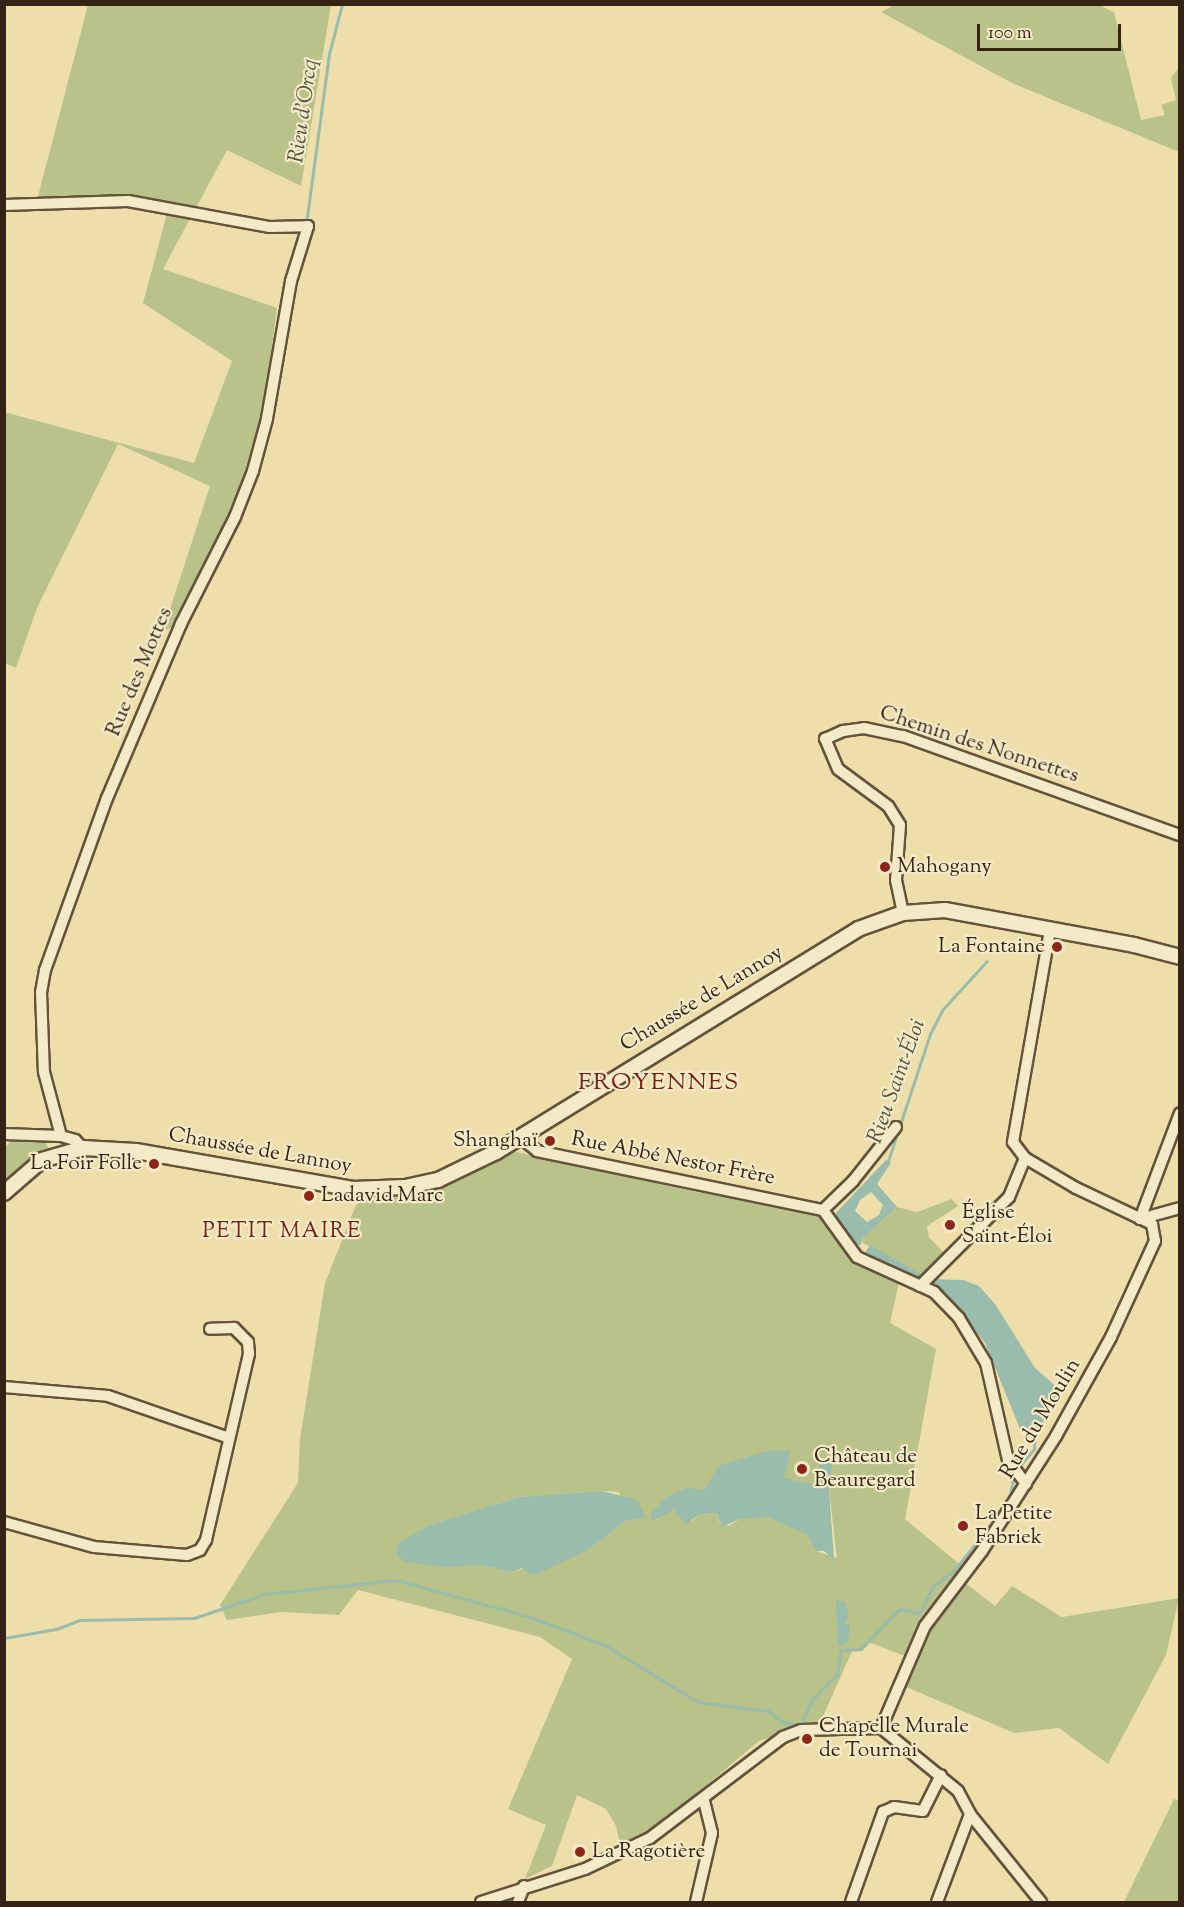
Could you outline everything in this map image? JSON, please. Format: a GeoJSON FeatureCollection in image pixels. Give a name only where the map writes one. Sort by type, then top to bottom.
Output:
{"type":"FeatureCollection","features":[{"type":"Feature","properties":{"kind":"main road","name":"Chaussée de Lannoy"},"geometry":{"type":"LineString","coordinates":[[4,1193],[42,1160],[83,1149],[128,1150],[332,1187],[370,1190],[438,1180],[475,1164],[858,929],[903,913],[945,910],[1050,929],[1179,957]]}},
{"type":"Feature","properties":{"kind":"street","name":"Rue des Mottes"},"geometry":{"type":"LineString","coordinates":[[4,205],[128,201],[269,227],[308,226],[291,281],[267,419],[253,471],[235,517],[181,624],[76,881],[41,992],[44,1072],[61,1136]]}},
{"type":"Feature","properties":{"kind":"street","name":"Chemin des Nonnettes"},"geometry":{"type":"LineString","coordinates":[[903,913],[896,880],[900,825],[888,806],[838,769],[825,739],[843,731],[864,728],[903,736],[1179,835]]}},
{"type":"Feature","properties":{"kind":"street"},"geometry":{"type":"LineString","coordinates":[[1050,929],[1012,1134],[1014,1144],[1025,1158],[1140,1219],[1179,1208]]}},
{"type":"Feature","properties":{"kind":"street"},"geometry":{"type":"LineString","coordinates":[[1140,1219],[1179,1113]]}},
{"type":"Feature","properties":{"kind":"street"},"geometry":{"type":"LineString","coordinates":[[896,1127],[853,1181],[822,1210],[856,1257],[924,1281],[975,1341],[993,1388],[1008,1460],[1026,1484]]}},
{"type":"Feature","properties":{"kind":"street"},"geometry":{"type":"LineString","coordinates":[[4,1134],[61,1136],[75,1140],[83,1149]]}},
{"type":"Feature","properties":{"kind":"street","name":"Rue Abbé Nestor Frère"},"geometry":{"type":"LineString","coordinates":[[520,1137],[537,1151],[822,1210]]}},
{"type":"Feature","properties":{"kind":"street"},"geometry":{"type":"LineString","coordinates":[[924,1281],[1009,1197],[1025,1158]]}},
{"type":"Feature","properties":{"kind":"street","name":"Rue du Moulin"},"geometry":{"type":"LineString","coordinates":[[881,1728],[933,1612],[982,1551],[1026,1484],[1111,1337],[1155,1241],[1152,1224],[1140,1219]]}},
{"type":"Feature","properties":{"kind":"street"},"geometry":{"type":"LineString","coordinates":[[4,1522],[94,1547],[187,1555],[200,1550],[206,1540],[249,1354],[248,1342],[234,1328],[221,1325],[210,1329]]}},
{"type":"Feature","properties":{"kind":"street"},"geometry":{"type":"LineString","coordinates":[[4,1387],[108,1396],[229,1438]]}},
{"type":"Feature","properties":{"kind":"street"},"geometry":{"type":"LineString","coordinates":[[481,1902],[524,1886],[585,1869],[651,1838],[765,1746],[783,1737],[801,1730],[881,1728],[958,1791],[970,1814],[1041,1902]]}},
{"type":"Feature","properties":{"kind":"street"},"geometry":{"type":"LineString","coordinates":[[851,1902],[884,1812],[894,1807],[923,1811],[941,1775]]}},
{"type":"Feature","properties":{"kind":"street"},"geometry":{"type":"LineString","coordinates":[[696,1902],[712,1833],[703,1798]]}},
{"type":"Feature","properties":{"kind":"street"},"geometry":{"type":"LineString","coordinates":[[938,1902],[970,1814]]}},
{"type":"Feature","properties":{"kind":"street"},"geometry":{"type":"LineString","coordinates":[[518,1902],[524,1886]]}},
{"type":"Feature","properties":{"kind":"green space"},"geometry":{"type":"Polygon","coordinates":[[[88,5],[331,5],[301,186],[227,150],[163,269],[277,308],[258,452],[241,501],[181,624],[163,631],[210,486],[118,444],[37,608],[16,668],[5,663],[4,412],[194,463],[232,361],[143,303],[169,206],[36,204],[88,5]]]}},
{"type":"Feature","properties":{"kind":"green space"},"geometry":{"type":"Polygon","coordinates":[[[895,5],[1099,5],[1114,12],[1141,120],[1165,115],[1161,105],[1176,100],[1171,78],[1179,67],[1179,152],[1012,83],[881,12],[895,5]]]}},
{"type":"Feature","properties":{"kind":"green space"},"geometry":{"type":"Polygon","coordinates":[[[13,1139],[45,1139],[48,1148],[5,1183],[5,1147],[13,1139]]]}},
{"type":"Feature","properties":{"kind":"green space"},"geometry":{"type":"Polygon","coordinates":[[[512,1151],[696,1192],[821,1213],[852,1252],[900,1278],[890,1323],[936,1349],[905,1519],[963,1567],[929,1611],[905,1656],[868,1642],[861,1649],[853,1649],[820,1723],[759,1741],[653,1830],[621,1848],[616,1826],[606,1809],[577,1795],[552,1866],[525,1879],[546,1825],[508,1809],[572,1659],[540,1637],[358,1590],[339,1615],[281,1612],[227,1620],[220,1605],[298,1483],[300,1439],[325,1283],[356,1205],[362,1200],[385,1200],[443,1187],[512,1151]],[[767,1451],[707,1484],[704,1490],[665,1501],[651,1513],[656,1520],[664,1511],[674,1510],[692,1521],[700,1514],[717,1513],[720,1523],[729,1526],[740,1519],[767,1516],[807,1535],[816,1551],[837,1558],[829,1489],[833,1463],[821,1460],[815,1486],[783,1478],[789,1451],[767,1451]],[[602,1491],[520,1497],[430,1525],[419,1533],[479,1565],[512,1572],[588,1550],[627,1520],[619,1492],[602,1491]]]}},
{"type":"Feature","properties":{"kind":"green space"},"geometry":{"type":"Polygon","coordinates":[[[952,1199],[958,1206],[927,1226],[929,1237],[945,1254],[925,1276],[863,1243],[862,1239],[897,1207],[917,1212],[952,1199]]]}},
{"type":"Feature","properties":{"kind":"green space"},"geometry":{"type":"Polygon","coordinates":[[[964,1582],[995,1606],[1012,1586],[1062,1617],[1179,1598],[1166,1655],[1108,1764],[1059,1728],[1014,1733],[904,1686],[934,1624],[964,1582]]]}},
{"type":"Feature","properties":{"kind":"green space"},"geometry":{"type":"Polygon","coordinates":[[[1174,1799],[1179,1801],[1179,1902],[1124,1902],[1174,1799]]]}},
{"type":"Feature","properties":{"kind":"shaded area"},"geometry":{"type":"Polygon","coordinates":[[[886,1160],[891,1163],[877,1184],[897,1207],[862,1239],[861,1245],[852,1243],[835,1220],[836,1213],[886,1160]],[[871,1192],[860,1200],[855,1211],[867,1222],[879,1215],[883,1205],[871,1192]]]}},
{"type":"Feature","properties":{"kind":"shaded area"},"geometry":{"type":"Polygon","coordinates":[[[870,1245],[930,1279],[963,1280],[979,1286],[995,1304],[1035,1368],[1059,1389],[1039,1434],[1028,1435],[1020,1429],[985,1343],[949,1297],[922,1279],[910,1279],[867,1261],[864,1254],[870,1245]]]}},
{"type":"Feature","properties":{"kind":"shaded area"},"geometry":{"type":"Polygon","coordinates":[[[767,1451],[790,1451],[784,1478],[815,1485],[821,1459],[833,1463],[829,1489],[834,1560],[824,1551],[816,1551],[807,1535],[768,1517],[740,1519],[722,1527],[717,1513],[700,1514],[686,1524],[674,1510],[652,1521],[651,1513],[667,1497],[686,1488],[704,1490],[718,1466],[767,1451]]]}},
{"type":"Feature","properties":{"kind":"shaded area"},"geometry":{"type":"Polygon","coordinates":[[[602,1491],[638,1500],[645,1518],[627,1520],[588,1550],[537,1574],[530,1574],[522,1568],[512,1572],[479,1565],[444,1567],[405,1562],[397,1555],[397,1544],[430,1525],[474,1511],[520,1497],[602,1491]]]}},
{"type":"Feature","properties":{"kind":"shaded area"},"geometry":{"type":"Polygon","coordinates":[[[836,1600],[845,1602],[849,1616],[844,1623],[850,1624],[848,1642],[838,1646],[836,1600]]]}},
{"type":"Feature","properties":{"kind":"waterway","name":"Rieu d'Orcq"},"geometry":{"type":"LineString","coordinates":[[306,224],[329,54],[342,4]]}},
{"type":"Feature","properties":{"kind":"waterway","name":"Rieu Saint-Éloi"},"geometry":{"type":"LineString","coordinates":[[888,1161],[930,1034],[943,1009],[987,961]]}},
{"type":"Feature","properties":{"kind":"waterway"},"geometry":{"type":"LineString","coordinates":[[1018,1468],[1034,1449],[1035,1435]]}},
{"type":"Feature","properties":{"kind":"waterway"},"geometry":{"type":"LineString","coordinates":[[4,1638],[56,1629],[79,1620],[194,1618],[265,1594],[396,1580],[530,1617],[605,1645],[698,1702],[768,1711],[783,1722],[800,1726],[812,1700],[837,1674],[841,1650],[861,1649],[899,1609],[920,1613],[933,1586],[953,1572],[1001,1511],[1010,1495],[1014,1474]]}},
{"type":"Feature","properties":{"kind":"place","name":"Mahogany"},"geometry":{"type":"Point","coordinates":[885,867]}},
{"type":"Feature","properties":{"kind":"place","name":"La Fontaine"},"geometry":{"type":"Point","coordinates":[1057,947]}},
{"type":"Feature","properties":{"kind":"place","name":"Shanghaï"},"geometry":{"type":"Point","coordinates":[550,1141]}},
{"type":"Feature","properties":{"kind":"place","name":"La Foir Folle"},"geometry":{"type":"Point","coordinates":[154,1164]}},
{"type":"Feature","properties":{"kind":"place","name":"Ladavid Marc"},"geometry":{"type":"Point","coordinates":[309,1196]}},
{"type":"Feature","properties":{"kind":"place","name":"Église Saint-Éloi"},"geometry":{"type":"Point","coordinates":[950,1225]}},
{"type":"Feature","properties":{"kind":"place","name":"Château de Beauregard"},"geometry":{"type":"Point","coordinates":[802,1469]}},
{"type":"Feature","properties":{"kind":"place","name":"La Petite Fabriek"},"geometry":{"type":"Point","coordinates":[963,1526]}},
{"type":"Feature","properties":{"kind":"place","name":"Chapelle Murale de Tournai"},"geometry":{"type":"Point","coordinates":[807,1739]}},
{"type":"Feature","properties":{"kind":"place","name":"La Ragotière"},"geometry":{"type":"Point","coordinates":[580,1852]}},
{"type":"Feature","properties":{"kind":"district","name":"FROYENNES"},"geometry":{"type":"Point","coordinates":[659,1084]}},
{"type":"Feature","properties":{"kind":"district","name":"PETIT MAIRE"},"geometry":{"type":"Point","coordinates":[282,1233]}}]}
